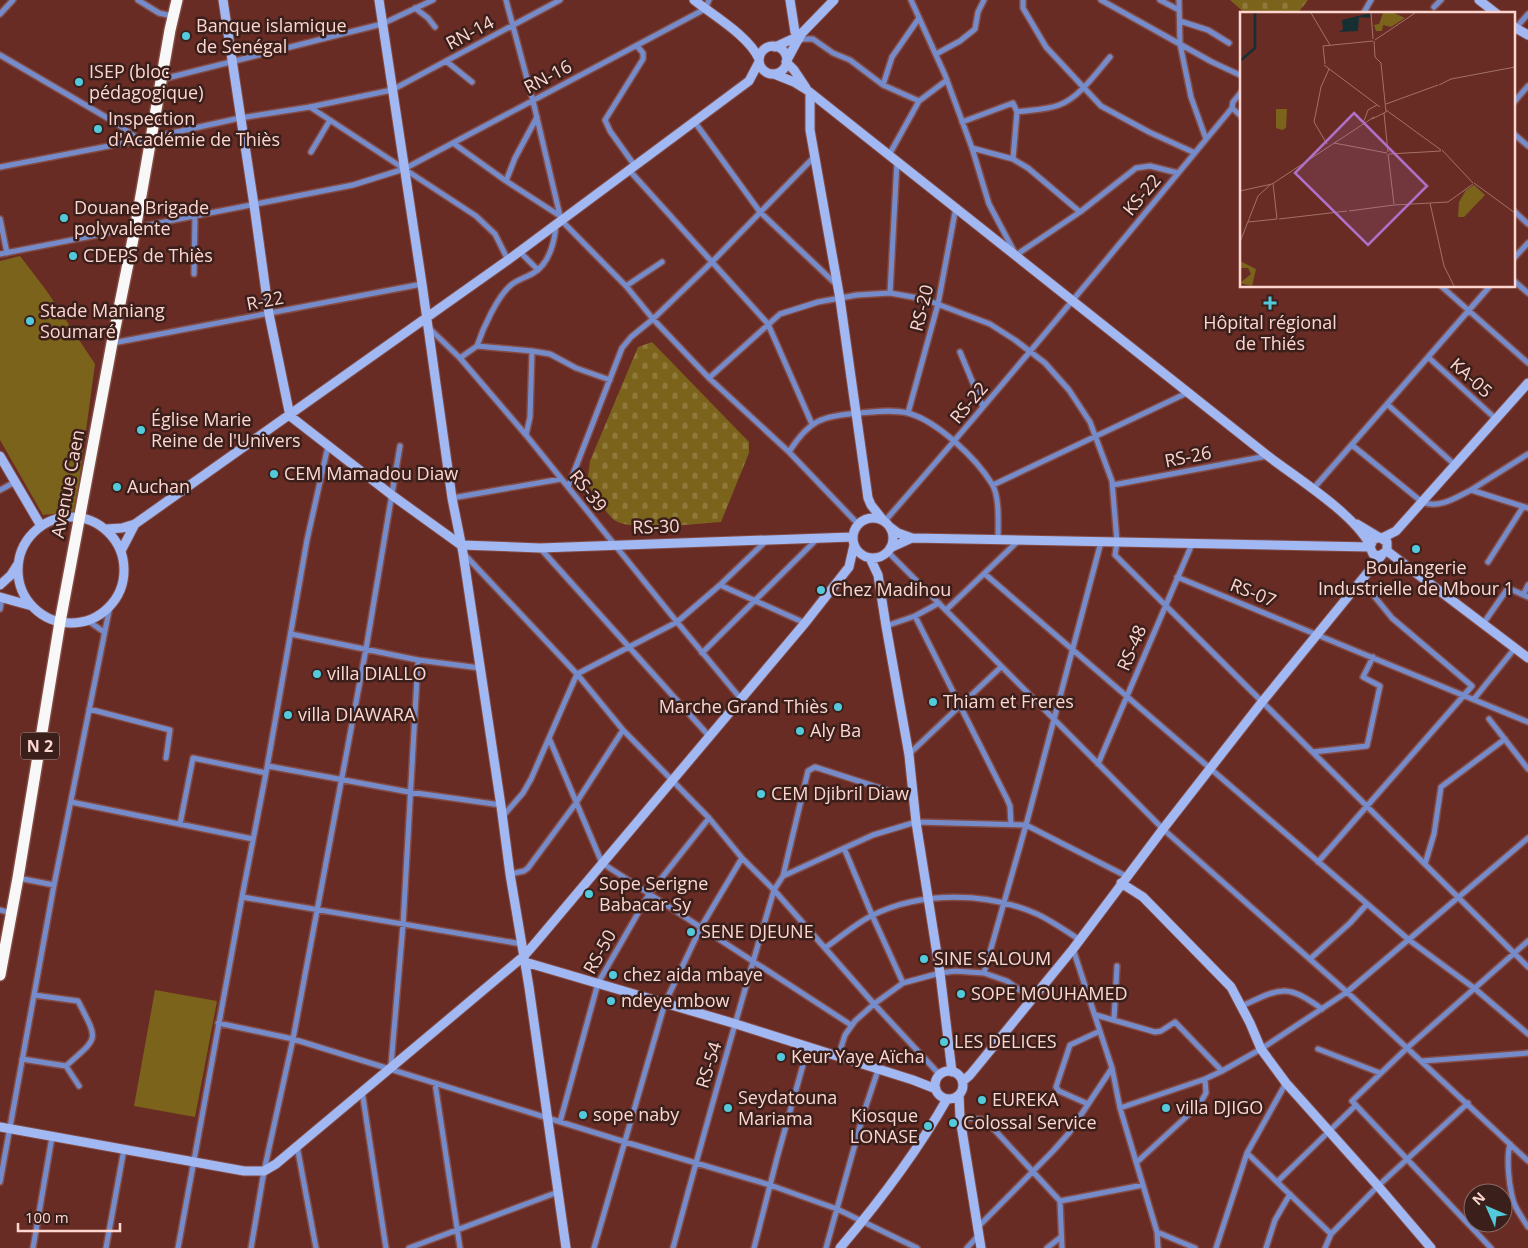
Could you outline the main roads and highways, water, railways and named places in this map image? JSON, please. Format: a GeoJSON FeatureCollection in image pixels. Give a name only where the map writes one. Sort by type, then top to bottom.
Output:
{"type":"FeatureCollection","features":[{"type":"Feature","properties":{"kind":"highway","name":"Avenue Caen"},"geometry":{"type":"LineString","coordinates":[[0,975],[6,912],[18,878],[79,517],[136,228],[172,16],[177,0]]}},
{"type":"Feature","properties":{"kind":"place","name":"Banque islamique de Senégal"},"geometry":{"type":"Point","coordinates":[186,36]}},
{"type":"Feature","properties":{"kind":"place","name":"ISEP (bloc pédagogique)"},"geometry":{"type":"Point","coordinates":[79,82]}},
{"type":"Feature","properties":{"kind":"place","name":"Inspection d'Académie de Thiès"},"geometry":{"type":"Point","coordinates":[98,129]}},
{"type":"Feature","properties":{"kind":"place","name":"Douane Brigade polyvalente"},"geometry":{"type":"Point","coordinates":[64,218]}},
{"type":"Feature","properties":{"kind":"place","name":"CDEPS de Thiès"},"geometry":{"type":"Point","coordinates":[73,256]}},
{"type":"Feature","properties":{"kind":"place","name":"Hôpital régional de Thiés"},"geometry":{"type":"Point","coordinates":[1270,303]}},
{"type":"Feature","properties":{"kind":"place","name":"Stade Maniang Soumaré"},"geometry":{"type":"Point","coordinates":[30,321]}},
{"type":"Feature","properties":{"kind":"place","name":"Église Marie Reine de l'Univers"},"geometry":{"type":"Point","coordinates":[141,430]}},
{"type":"Feature","properties":{"kind":"place","name":"CEM Mamadou Diaw"},"geometry":{"type":"Point","coordinates":[274,474]}},
{"type":"Feature","properties":{"kind":"place","name":"Auchan"},"geometry":{"type":"Point","coordinates":[117,487]}},
{"type":"Feature","properties":{"kind":"place","name":"Boulangerie Industrielle de Mbour 1"},"geometry":{"type":"Point","coordinates":[1416,549]}},
{"type":"Feature","properties":{"kind":"place","name":"Chez Madihou"},"geometry":{"type":"Point","coordinates":[821,590]}},
{"type":"Feature","properties":{"kind":"place","name":"villa DIALLO"},"geometry":{"type":"Point","coordinates":[317,674]}},
{"type":"Feature","properties":{"kind":"place","name":"Thiam et Freres"},"geometry":{"type":"Point","coordinates":[933,702]}},
{"type":"Feature","properties":{"kind":"place","name":"Marche Grand Thiès"},"geometry":{"type":"Point","coordinates":[838,707]}},
{"type":"Feature","properties":{"kind":"place","name":"villa DIAWARA"},"geometry":{"type":"Point","coordinates":[288,715]}},
{"type":"Feature","properties":{"kind":"place","name":"Aly Ba"},"geometry":{"type":"Point","coordinates":[800,731]}},
{"type":"Feature","properties":{"kind":"place","name":"CEM Djibril Diaw"},"geometry":{"type":"Point","coordinates":[761,794]}},
{"type":"Feature","properties":{"kind":"place","name":"Sope Serigne Babacar Sy"},"geometry":{"type":"Point","coordinates":[589,894]}},
{"type":"Feature","properties":{"kind":"place","name":"SENE DJEUNE"},"geometry":{"type":"Point","coordinates":[691,932]}},
{"type":"Feature","properties":{"kind":"place","name":"SINE SALOUM"},"geometry":{"type":"Point","coordinates":[924,959]}},
{"type":"Feature","properties":{"kind":"place","name":"chez aida mbaye"},"geometry":{"type":"Point","coordinates":[613,975]}},
{"type":"Feature","properties":{"kind":"place","name":"SOPE MOUHAMED"},"geometry":{"type":"Point","coordinates":[961,994]}},
{"type":"Feature","properties":{"kind":"place","name":"ndeye mbow"},"geometry":{"type":"Point","coordinates":[611,1001]}},
{"type":"Feature","properties":{"kind":"place","name":"LES DELICES"},"geometry":{"type":"Point","coordinates":[944,1042]}},
{"type":"Feature","properties":{"kind":"place","name":"Keur Yaye Aïcha"},"geometry":{"type":"Point","coordinates":[781,1057]}},
{"type":"Feature","properties":{"kind":"place","name":"EUREKA"},"geometry":{"type":"Point","coordinates":[982,1100]}},
{"type":"Feature","properties":{"kind":"place","name":"Seydatouna Mariama"},"geometry":{"type":"Point","coordinates":[728,1108]}},
{"type":"Feature","properties":{"kind":"place","name":"villa DJIGO"},"geometry":{"type":"Point","coordinates":[1166,1108]}},
{"type":"Feature","properties":{"kind":"place","name":"sope naby"},"geometry":{"type":"Point","coordinates":[583,1115]}},
{"type":"Feature","properties":{"kind":"place","name":"Colossal Service"},"geometry":{"type":"Point","coordinates":[953,1123]}},
{"type":"Feature","properties":{"kind":"place","name":"Kiosque LONASE"},"geometry":{"type":"Point","coordinates":[928,1126]}}]}
